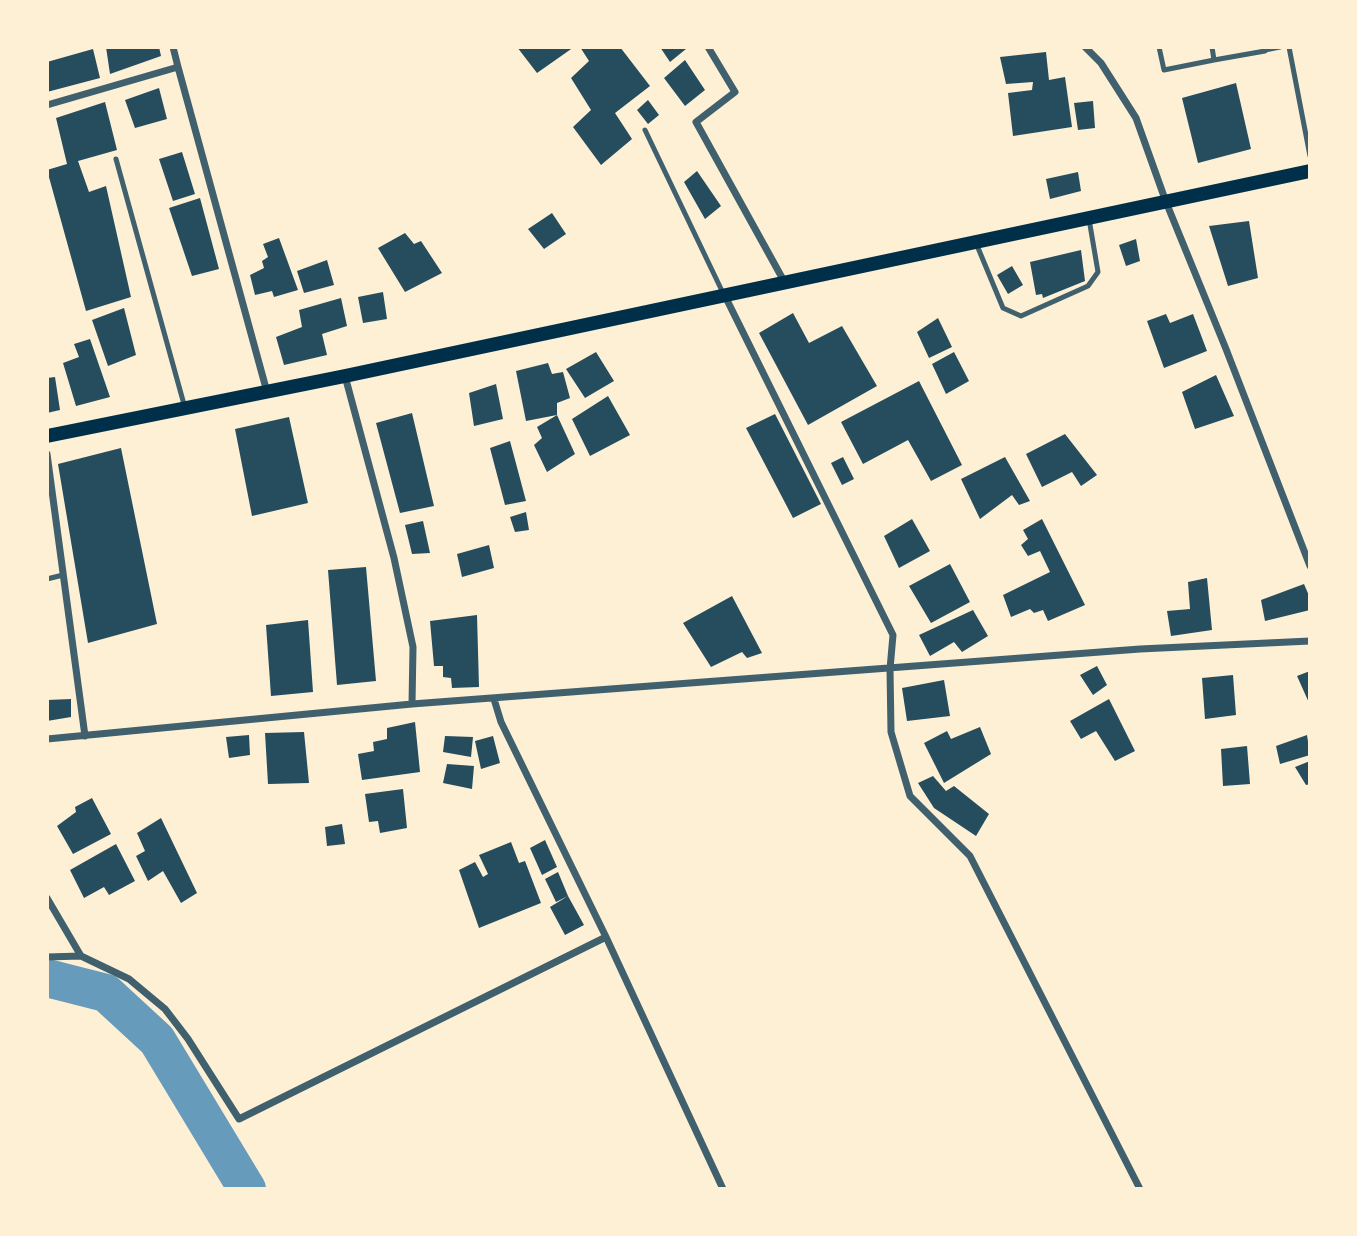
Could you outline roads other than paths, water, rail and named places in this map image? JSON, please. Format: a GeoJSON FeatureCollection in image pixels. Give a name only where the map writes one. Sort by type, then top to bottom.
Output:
{"type":"FeatureCollection","features":[{"type":"Feature","properties":{"kind":"main road"},"geometry":{"type":"LineString","coordinates":[[47,436],[345,376],[1310,171]]}},
{"type":"Feature","properties":{"kind":"street"},"geometry":{"type":"LineString","coordinates":[[173,47],[267,391]]}},
{"type":"Feature","properties":{"kind":"street"},"geometry":{"type":"LineString","coordinates":[[708,47],[735,92],[696,122],[785,283]]}},
{"type":"Feature","properties":{"kind":"street"},"geometry":{"type":"LineString","coordinates":[[1085,47],[1101,63],[1136,118],[1166,202],[1310,566]]}},
{"type":"Feature","properties":{"kind":"street"},"geometry":{"type":"LineString","coordinates":[[47,105],[178,67]]}},
{"type":"Feature","properties":{"kind":"street"},"geometry":{"type":"LineString","coordinates":[[725,296],[893,635],[890,669],[891,732],[910,796],[970,856],[1140,1189]]}},
{"type":"Feature","properties":{"kind":"street"},"geometry":{"type":"LineString","coordinates":[[345,376],[394,558],[413,647],[412,704]]}},
{"type":"Feature","properties":{"kind":"street"},"geometry":{"type":"LineString","coordinates":[[47,454],[85,736]]}},
{"type":"Feature","properties":{"kind":"street"},"geometry":{"type":"LineString","coordinates":[[47,739],[412,704],[1140,649],[1310,641]]}},
{"type":"Feature","properties":{"kind":"street"},"geometry":{"type":"LineString","coordinates":[[494,699],[501,722],[606,937],[723,1189]]}},
{"type":"Feature","properties":{"kind":"street"},"geometry":{"type":"LineString","coordinates":[[47,898],[81,956]]}},
{"type":"Feature","properties":{"kind":"street"},"geometry":{"type":"LineString","coordinates":[[47,957],[81,956],[129,979],[165,1009],[188,1039],[239,1119],[606,937]]}},
{"type":"Feature","properties":{"kind":"lane"},"geometry":{"type":"LineString","coordinates":[[1159,47],[1164,70],[1280,47]]}},
{"type":"Feature","properties":{"kind":"lane"},"geometry":{"type":"LineString","coordinates":[[1212,47],[1214,60]]}},
{"type":"Feature","properties":{"kind":"lane"},"geometry":{"type":"LineString","coordinates":[[1289,47],[1310,156]]}},
{"type":"Feature","properties":{"kind":"lane"},"geometry":{"type":"LineString","coordinates":[[645,130],[725,296]]}},
{"type":"Feature","properties":{"kind":"lane"},"geometry":{"type":"LineString","coordinates":[[116,159],[185,408]]}},
{"type":"Feature","properties":{"kind":"lane"},"geometry":{"type":"LineString","coordinates":[[976,243],[1003,308],[1021,317],[1088,286],[1098,272],[1089,219]]}},
{"type":"Feature","properties":{"kind":"lane"},"geometry":{"type":"LineString","coordinates":[[47,579],[63,575]]}},
{"type":"Feature","properties":{"kind":"waterway"},"geometry":{"type":"LineString","coordinates":[[47,978],[106,993],[157,1040],[247,1189]]}}]}
